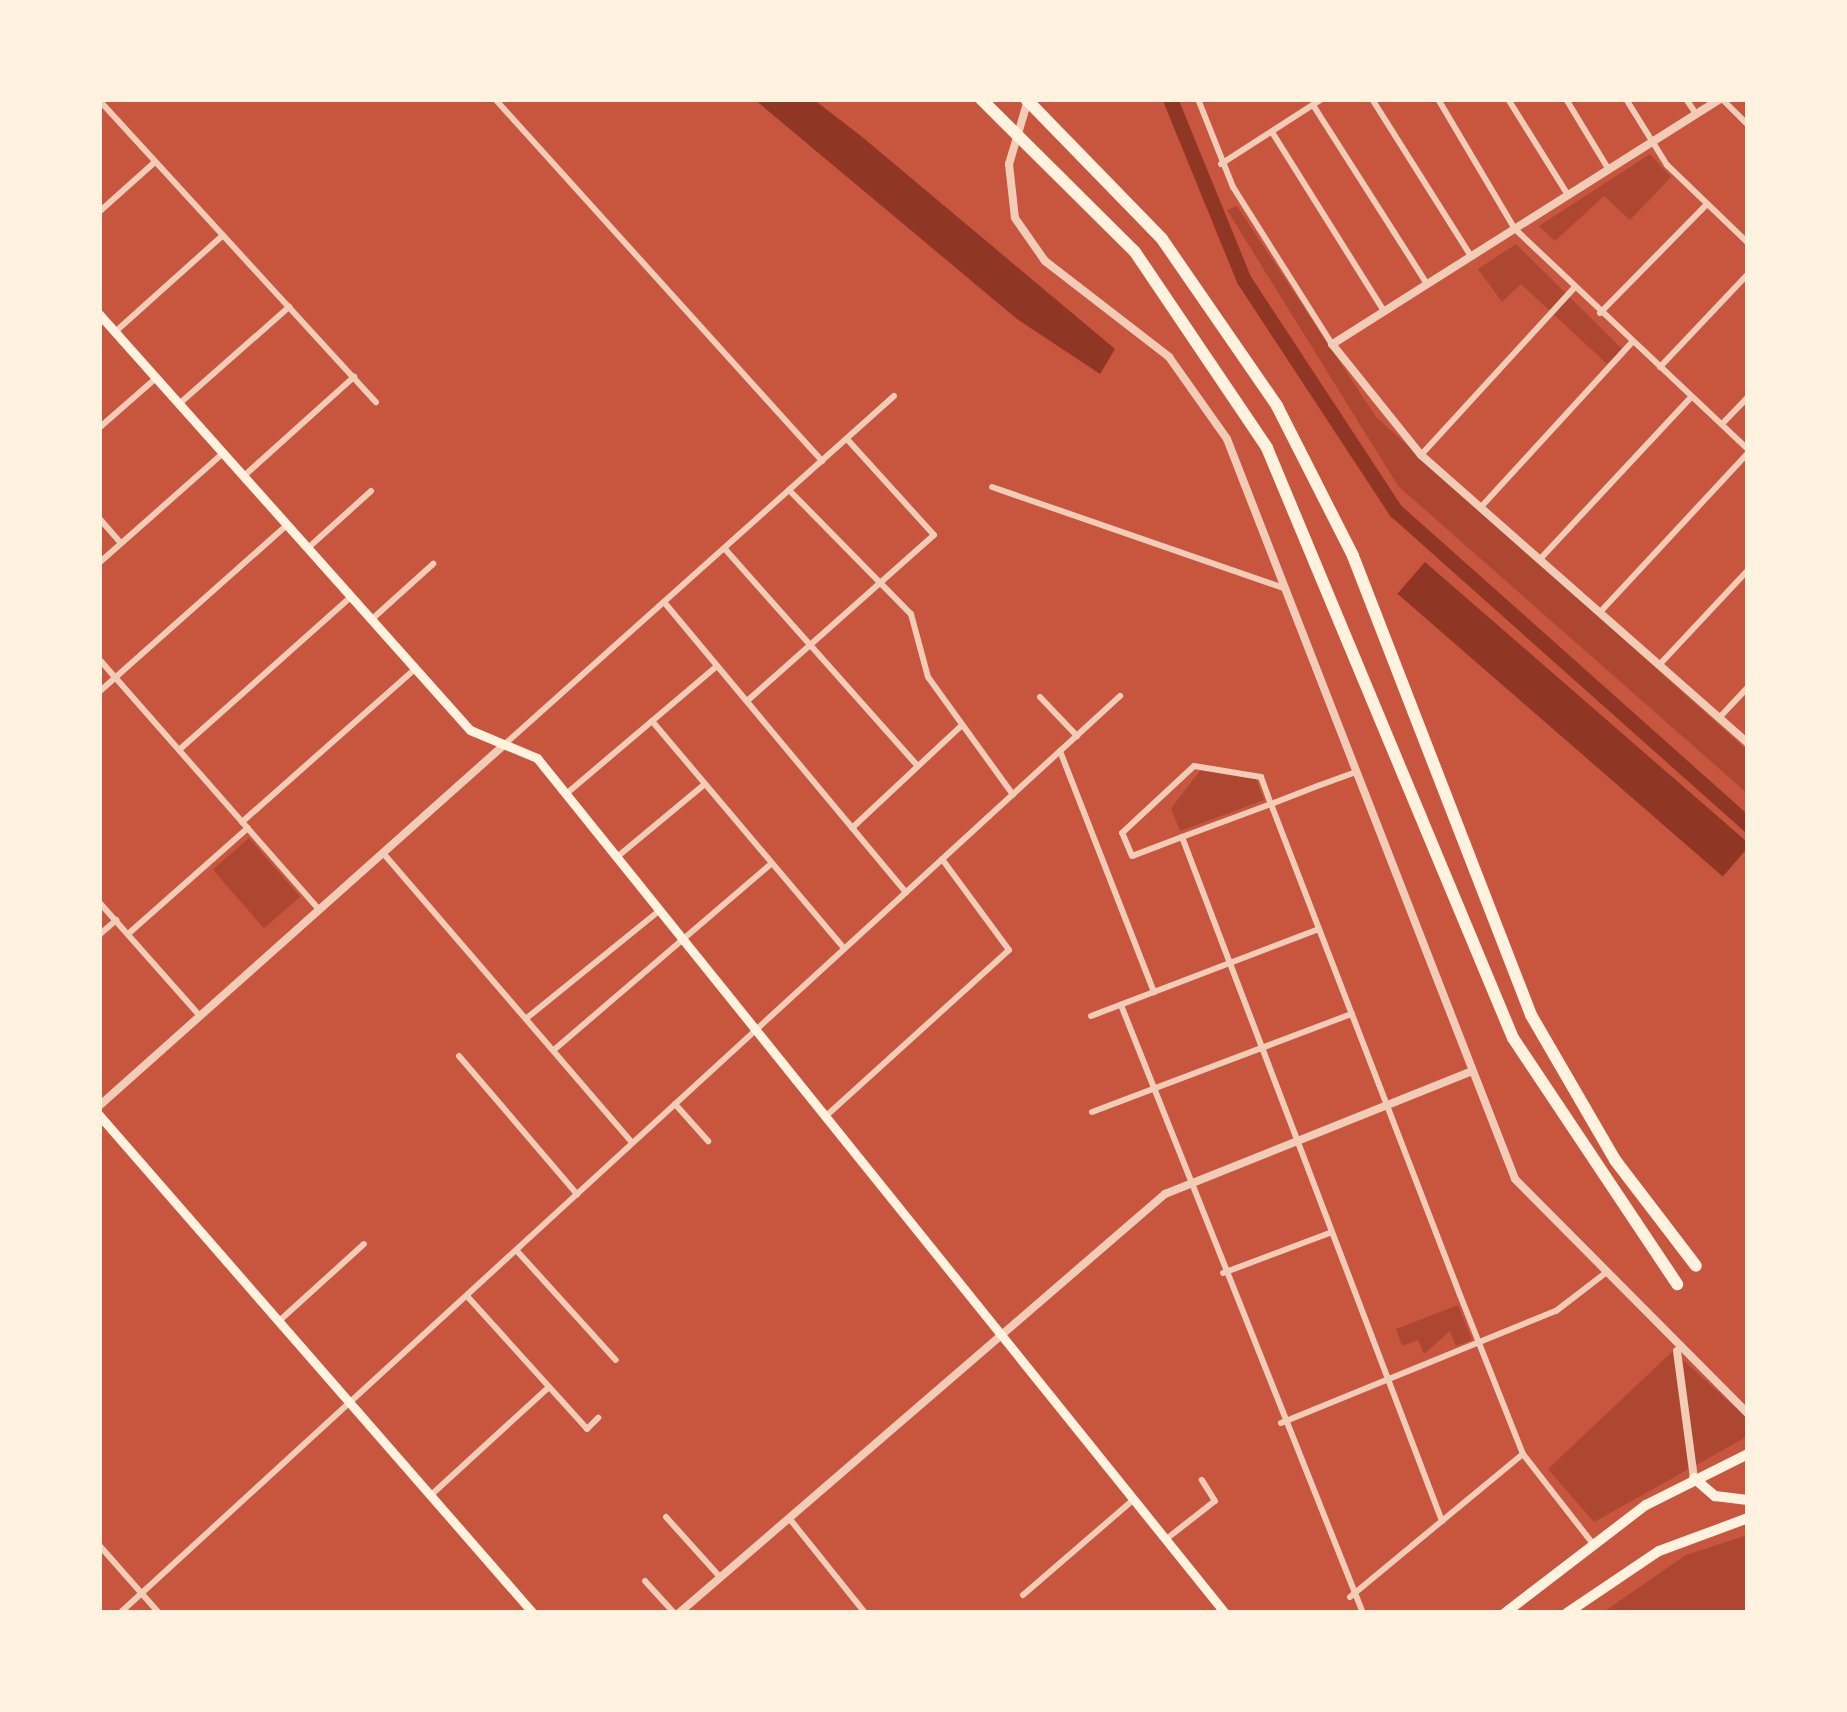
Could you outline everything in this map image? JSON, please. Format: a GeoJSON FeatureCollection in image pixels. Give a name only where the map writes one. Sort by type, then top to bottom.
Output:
{"type":"FeatureCollection","features":[{"type":"Feature","properties":{"kind":"highway"},"geometry":{"type":"LineString","coordinates":[[981,99],[1047,158],[1158,282],[1268,448],[1514,1037],[1677,1284]]}},
{"type":"Feature","properties":{"kind":"highway"},"geometry":{"type":"LineString","coordinates":[[1027,99],[1176,256],[1277,406],[1353,556],[1531,1015],[1615,1160],[1696,1267]]}},
{"type":"Feature","properties":{"kind":"main road"},"geometry":{"type":"LineString","coordinates":[[99,314],[474,734],[532,753],[1226,1613]]}},
{"type":"Feature","properties":{"kind":"main road"},"geometry":{"type":"LineString","coordinates":[[99,1115],[533,1613]]}},
{"type":"Feature","properties":{"kind":"main road"},"geometry":{"type":"LineString","coordinates":[[1505,1613],[1593,1544],[1694,1478],[1748,1454]]}},
{"type":"Feature","properties":{"kind":"main road"},"geometry":{"type":"LineString","coordinates":[[1694,1478],[1714,1496],[1748,1500]]}},
{"type":"Feature","properties":{"kind":"main road"},"geometry":{"type":"LineString","coordinates":[[1567,1613],[1659,1551],[1748,1518]]}},
{"type":"Feature","properties":{"kind":"street"},"geometry":{"type":"LineString","coordinates":[[495,99],[822,461]]}},
{"type":"Feature","properties":{"kind":"street"},"geometry":{"type":"LineString","coordinates":[[1027,99],[1008,178],[1020,230],[1199,393],[1287,587],[1472,1072],[1523,1193],[1748,1414]]}},
{"type":"Feature","properties":{"kind":"street"},"geometry":{"type":"LineString","coordinates":[[1198,99],[1221,164],[1332,344],[1421,455],[1603,609],[1748,743]]}},
{"type":"Feature","properties":{"kind":"street"},"geometry":{"type":"LineString","coordinates":[[1221,164],[1322,99]]}},
{"type":"Feature","properties":{"kind":"street"},"geometry":{"type":"LineString","coordinates":[[1372,99],[1471,256]]}},
{"type":"Feature","properties":{"kind":"street"},"geometry":{"type":"LineString","coordinates":[[1438,99],[1515,229],[1748,451],[1603,609]]}},
{"type":"Feature","properties":{"kind":"street"},"geometry":{"type":"LineString","coordinates":[[1508,99],[1568,195]]}},
{"type":"Feature","properties":{"kind":"street"},"geometry":{"type":"LineString","coordinates":[[1565,99],[1609,170]]}},
{"type":"Feature","properties":{"kind":"street"},"geometry":{"type":"LineString","coordinates":[[1626,99],[1652,142],[1748,243]]}},
{"type":"Feature","properties":{"kind":"street"},"geometry":{"type":"LineString","coordinates":[[1686,99],[1696,114]]}},
{"type":"Feature","properties":{"kind":"street"},"geometry":{"type":"LineString","coordinates":[[1332,344],[1721,99],[1748,125]]}},
{"type":"Feature","properties":{"kind":"street"},"geometry":{"type":"LineString","coordinates":[[99,100],[376,402]]}},
{"type":"Feature","properties":{"kind":"street"},"geometry":{"type":"LineString","coordinates":[[1313,105],[1427,284]]}},
{"type":"Feature","properties":{"kind":"street"},"geometry":{"type":"LineString","coordinates":[[1271,132],[1384,311]]}},
{"type":"Feature","properties":{"kind":"street"},"geometry":{"type":"LineString","coordinates":[[99,212],[155,161]]}},
{"type":"Feature","properties":{"kind":"street"},"geometry":{"type":"LineString","coordinates":[[1600,313],[1707,204]]}},
{"type":"Feature","properties":{"kind":"street"},"geometry":{"type":"LineString","coordinates":[[116,332],[224,236]]}},
{"type":"Feature","properties":{"kind":"street"},"geometry":{"type":"LineString","coordinates":[[1660,367],[1748,274]]}},
{"type":"Feature","properties":{"kind":"street"},"geometry":{"type":"LineString","coordinates":[[1421,455],[1574,288]]}},
{"type":"Feature","properties":{"kind":"street"},"geometry":{"type":"LineString","coordinates":[[179,404],[289,307]]}},
{"type":"Feature","properties":{"kind":"street"},"geometry":{"type":"LineString","coordinates":[[1480,507],[1632,342]]}},
{"type":"Feature","properties":{"kind":"street"},"geometry":{"type":"LineString","coordinates":[[244,476],[353,377]]}},
{"type":"Feature","properties":{"kind":"street"},"geometry":{"type":"LineString","coordinates":[[99,428],[156,378]]}},
{"type":"Feature","properties":{"kind":"street"},"geometry":{"type":"LineString","coordinates":[[99,1106],[894,396]]}},
{"type":"Feature","properties":{"kind":"street"},"geometry":{"type":"LineString","coordinates":[[1542,557],[1691,397]]}},
{"type":"Feature","properties":{"kind":"street"},"geometry":{"type":"LineString","coordinates":[[1722,424],[1748,397]]}},
{"type":"Feature","properties":{"kind":"street"},"geometry":{"type":"LineString","coordinates":[[747,701],[934,535],[847,439]]}},
{"type":"Feature","properties":{"kind":"street"},"geometry":{"type":"LineString","coordinates":[[99,563],[223,453]]}},
{"type":"Feature","properties":{"kind":"street"},"geometry":{"type":"LineString","coordinates":[[992,488],[1287,587]]}},
{"type":"Feature","properties":{"kind":"street"},"geometry":{"type":"LineString","coordinates":[[789,490],[915,619],[928,677],[1013,795]]}},
{"type":"Feature","properties":{"kind":"street"},"geometry":{"type":"LineString","coordinates":[[308,548],[371,491]]}},
{"type":"Feature","properties":{"kind":"street"},"geometry":{"type":"LineString","coordinates":[[99,518],[121,543]]}},
{"type":"Feature","properties":{"kind":"street"},"geometry":{"type":"LineString","coordinates":[[99,692],[287,525]]}},
{"type":"Feature","properties":{"kind":"street"},"geometry":{"type":"LineString","coordinates":[[724,548],[918,766]]}},
{"type":"Feature","properties":{"kind":"street"},"geometry":{"type":"LineString","coordinates":[[371,620],[434,564]]}},
{"type":"Feature","properties":{"kind":"street"},"geometry":{"type":"LineString","coordinates":[[1661,663],[1748,570]]}},
{"type":"Feature","properties":{"kind":"street"},"geometry":{"type":"LineString","coordinates":[[179,750],[351,597]]}},
{"type":"Feature","properties":{"kind":"street"},"geometry":{"type":"LineString","coordinates":[[664,602],[905,892]]}},
{"type":"Feature","properties":{"kind":"street"},"geometry":{"type":"LineString","coordinates":[[99,659],[320,909]]}},
{"type":"Feature","properties":{"kind":"street"},"geometry":{"type":"LineString","coordinates":[[566,794],[717,666]]}},
{"type":"Feature","properties":{"kind":"street"},"geometry":{"type":"LineString","coordinates":[[128,934],[415,669]]}},
{"type":"Feature","properties":{"kind":"street"},"geometry":{"type":"LineString","coordinates":[[1719,718],[1748,687]]}},
{"type":"Feature","properties":{"kind":"street"},"geometry":{"type":"LineString","coordinates":[[1040,697],[1076,736]]}},
{"type":"Feature","properties":{"kind":"street"},"geometry":{"type":"LineString","coordinates":[[120,1613],[1120,697]]}},
{"type":"Feature","properties":{"kind":"street"},"geometry":{"type":"LineString","coordinates":[[652,721],[844,949]]}},
{"type":"Feature","properties":{"kind":"street"},"geometry":{"type":"LineString","coordinates":[[852,828],[962,725]]}},
{"type":"Feature","properties":{"kind":"street"},"geometry":{"type":"LineString","coordinates":[[1060,751],[1154,992]]}},
{"type":"Feature","properties":{"kind":"street"},"geometry":{"type":"LineString","coordinates":[[1359,770],[1271,804],[1132,856],[1122,833],[1195,766],[1256,772],[1271,804],[1523,1454],[1593,1544]]}},
{"type":"Feature","properties":{"kind":"street"},"geometry":{"type":"LineString","coordinates":[[616,857],[705,784]]}},
{"type":"Feature","properties":{"kind":"street"},"geometry":{"type":"LineString","coordinates":[[1182,837],[1442,1521]]}},
{"type":"Feature","properties":{"kind":"street"},"geometry":{"type":"LineString","coordinates":[[382,853],[529,1017],[632,1143]]}},
{"type":"Feature","properties":{"kind":"street"},"geometry":{"type":"LineString","coordinates":[[825,1117],[1009,950],[942,859]]}},
{"type":"Feature","properties":{"kind":"street"},"geometry":{"type":"LineString","coordinates":[[555,1049],[772,863]]}},
{"type":"Feature","properties":{"kind":"street"},"geometry":{"type":"LineString","coordinates":[[99,902],[200,1016]]}},
{"type":"Feature","properties":{"kind":"street"},"geometry":{"type":"LineString","coordinates":[[529,1017],[660,910]]}},
{"type":"Feature","properties":{"kind":"street"},"geometry":{"type":"LineString","coordinates":[[99,935],[116,920]]}},
{"type":"Feature","properties":{"kind":"street"},"geometry":{"type":"LineString","coordinates":[[1091,1016],[1319,929]]}},
{"type":"Feature","properties":{"kind":"street"},"geometry":{"type":"LineString","coordinates":[[1120,1005],[1350,1597],[1363,1613]]}},
{"type":"Feature","properties":{"kind":"street"},"geometry":{"type":"LineString","coordinates":[[1092,1112],[1352,1014]]}},
{"type":"Feature","properties":{"kind":"street"},"geometry":{"type":"LineString","coordinates":[[459,1056],[577,1195]]}},
{"type":"Feature","properties":{"kind":"street"},"geometry":{"type":"LineString","coordinates":[[645,1581],[676,1613],[1000,1334],[1187,1184],[1472,1072]]}},
{"type":"Feature","properties":{"kind":"street"},"geometry":{"type":"LineString","coordinates":[[675,1104],[708,1142]]}},
{"type":"Feature","properties":{"kind":"street"},"geometry":{"type":"LineString","coordinates":[[1223,1273],[1332,1232]]}},
{"type":"Feature","properties":{"kind":"street"},"geometry":{"type":"LineString","coordinates":[[278,1322],[364,1244]]}},
{"type":"Feature","properties":{"kind":"street"},"geometry":{"type":"LineString","coordinates":[[516,1250],[616,1360]]}},
{"type":"Feature","properties":{"kind":"street"},"geometry":{"type":"LineString","coordinates":[[1281,1423],[1568,1304],[1604,1274]]}},
{"type":"Feature","properties":{"kind":"street"},"geometry":{"type":"LineString","coordinates":[[467,1296],[587,1429],[598,1418]]}},
{"type":"Feature","properties":{"kind":"street"},"geometry":{"type":"LineString","coordinates":[[1670,1339],[1694,1478]]}},
{"type":"Feature","properties":{"kind":"street"},"geometry":{"type":"LineString","coordinates":[[430,1496],[549,1387]]}},
{"type":"Feature","properties":{"kind":"street"},"geometry":{"type":"LineString","coordinates":[[1350,1597],[1523,1454]]}},
{"type":"Feature","properties":{"kind":"street"},"geometry":{"type":"LineString","coordinates":[[1166,1540],[1215,1501],[1202,1480]]}},
{"type":"Feature","properties":{"kind":"street"},"geometry":{"type":"LineString","coordinates":[[1023,1595],[1133,1500]]}},
{"type":"Feature","properties":{"kind":"street"},"geometry":{"type":"LineString","coordinates":[[666,1517],[717,1574]]}},
{"type":"Feature","properties":{"kind":"street"},"geometry":{"type":"LineString","coordinates":[[788,1518],[866,1613]]}},
{"type":"Feature","properties":{"kind":"street"},"geometry":{"type":"LineString","coordinates":[[99,1545],[159,1613]]}},
{"type":"Feature","properties":{"kind":"shaded area"},"geometry":{"type":"Polygon","coordinates":[[[754,99],[813,99],[861,136],[1115,349],[1100,374],[1017,319],[754,99]]]}},
{"type":"Feature","properties":{"kind":"shaded area"},"geometry":{"type":"Polygon","coordinates":[[[1650,154],[1671,177],[1630,220],[1604,196],[1555,241],[1539,226],[1650,154]]]}},
{"type":"Feature","properties":{"kind":"shaded area"},"geometry":{"type":"Polygon","coordinates":[[[1237,206],[1376,417],[1748,751],[1748,794],[1398,486],[1227,210],[1237,206]]]}},
{"type":"Feature","properties":{"kind":"shaded area"},"geometry":{"type":"Polygon","coordinates":[[[1516,244],[1622,349],[1607,364],[1521,284],[1502,302],[1478,269],[1516,244]]]}},
{"type":"Feature","properties":{"kind":"shaded area"},"geometry":{"type":"Polygon","coordinates":[[[1425,562],[1748,843],[1723,876],[1397,594],[1425,562]]]}},
{"type":"Feature","properties":{"kind":"shaded area"},"geometry":{"type":"Polygon","coordinates":[[[1201,770],[1256,779],[1264,800],[1180,831],[1171,808],[1201,770]]]}},
{"type":"Feature","properties":{"kind":"shaded area"},"geometry":{"type":"Polygon","coordinates":[[[249,838],[300,897],[264,928],[213,869],[249,838]]]}},
{"type":"Feature","properties":{"kind":"shaded area"},"geometry":{"type":"Polygon","coordinates":[[[1458,1305],[1472,1340],[1456,1346],[1450,1331],[1424,1354],[1418,1340],[1402,1346],[1396,1329],[1458,1305]]]}},
{"type":"Feature","properties":{"kind":"shaded area"},"geometry":{"type":"Polygon","coordinates":[[[1673,1351],[1748,1419],[1748,1436],[1594,1522],[1548,1469],[1673,1351]]]}},
{"type":"Feature","properties":{"kind":"shaded area"},"geometry":{"type":"Polygon","coordinates":[[[1748,1535],[1748,1613],[1602,1613],[1686,1555],[1748,1535]]]}},
{"type":"Feature","properties":{"kind":"waterway"},"geometry":{"type":"LineString","coordinates":[[1170,99],[1244,280],[1396,511],[1748,825]]}}]}
